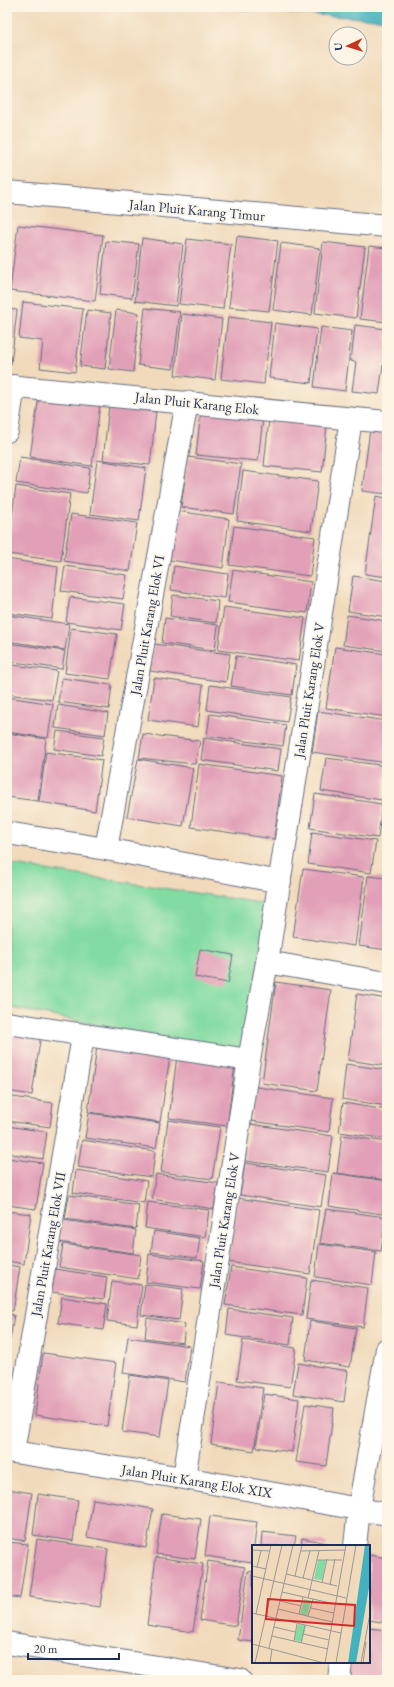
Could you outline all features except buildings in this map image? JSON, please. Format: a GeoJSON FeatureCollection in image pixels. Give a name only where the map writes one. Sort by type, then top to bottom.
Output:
{"type":"FeatureCollection","features":[{"type":"Feature","properties":{"kind":"street","name":"Jalan Pluit Karang Timur"},"geometry":{"type":"LineString","coordinates":[[7,192],[387,226]]}},
{"type":"Feature","properties":{"kind":"street","name":"Jalan Pluit Karang Elok"},"geometry":{"type":"LineString","coordinates":[[11,386],[387,422]]}},
{"type":"Feature","properties":{"kind":"street"},"geometry":{"type":"LineString","coordinates":[[7,431],[11,386]]}},
{"type":"Feature","properties":{"kind":"street","name":"Jalan Pluit Karang Elok VI"},"geometry":{"type":"LineString","coordinates":[[106,849],[187,402]]}},
{"type":"Feature","properties":{"kind":"street","name":"Jalan Pluit Karang Elok V"},"geometry":{"type":"LineString","coordinates":[[184,1478],[249,1060],[280,882],[351,419]]}},
{"type":"Feature","properties":{"kind":"street"},"geometry":{"type":"LineString","coordinates":[[7,833],[106,849],[280,882]]}},
{"type":"Feature","properties":{"kind":"street"},"geometry":{"type":"LineString","coordinates":[[267,962],[387,983]]}},
{"type":"Feature","properties":{"kind":"street"},"geometry":{"type":"LineString","coordinates":[[7,1023],[83,1036],[249,1060]]}},
{"type":"Feature","properties":{"kind":"street","name":"Jalan Pluit Karang Elok VII"},"geometry":{"type":"LineString","coordinates":[[10,1452],[83,1036]]}},
{"type":"Feature","properties":{"kind":"street"},"geometry":{"type":"LineString","coordinates":[[355,1545],[359,1509],[387,1350]]}},
{"type":"Feature","properties":{"kind":"street","name":"Jalan Pluit Karang Elok XIX"},"geometry":{"type":"LineString","coordinates":[[10,1452],[184,1478],[387,1514]]}},
{"type":"Feature","properties":{"kind":"street"},"geometry":{"type":"LineString","coordinates":[[7,1643],[240,1680]]}},
{"type":"Feature","properties":{"kind":"street"},"geometry":{"type":"LineString","coordinates":[[339,1680],[341,1663]]}},
{"type":"Feature","properties":{"kind":"green space"},"geometry":{"type":"Polygon","coordinates":[[[7,864],[267,904],[245,1054],[7,1007],[7,864]]]}},
{"type":"Feature","properties":{"kind":"water"},"geometry":{"type":"Polygon","coordinates":[[[205,7],[387,7],[387,20],[205,7]]]}}]}
